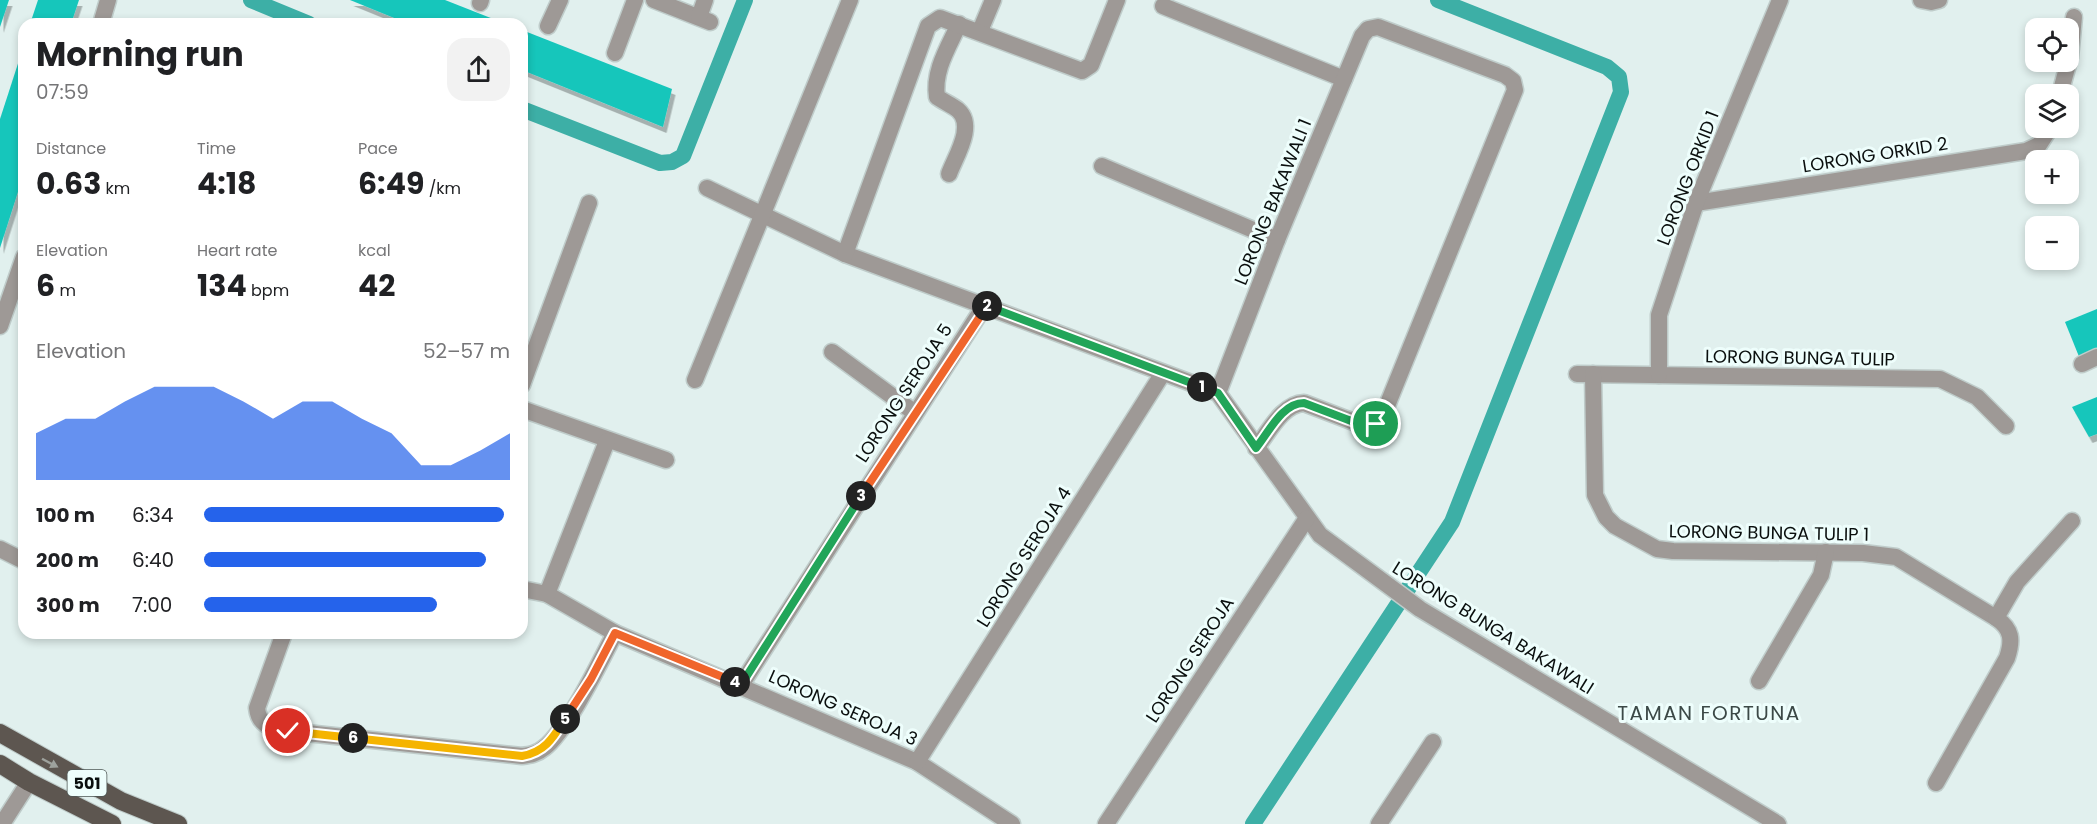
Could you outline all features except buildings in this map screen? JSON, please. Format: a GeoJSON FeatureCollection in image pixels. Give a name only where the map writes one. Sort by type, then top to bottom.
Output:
{"type":"FeatureCollection","features":[{"type":"Feature","properties":{"kind":"main road","name":"501"},"geometry":{"type":"LineString","coordinates":[[0,733],[121,801],[178,824]]}},
{"type":"Feature","properties":{"kind":"main road","name":"501"},"geometry":{"type":"LineString","coordinates":[[0,764],[29,782],[112,824]]}},
{"type":"Feature","properties":{"kind":"street"},"geometry":{"type":"LineString","coordinates":[[103,18],[108,0]]}},
{"type":"Feature","properties":{"kind":"street"},"geometry":{"type":"LineString","coordinates":[[549,26],[560,0]]}},
{"type":"Feature","properties":{"kind":"street"},"geometry":{"type":"LineString","coordinates":[[615,53],[635,0]]}},
{"type":"Feature","properties":{"kind":"street"},"geometry":{"type":"LineString","coordinates":[[654,0],[704,19],[705,0]]}},
{"type":"Feature","properties":{"kind":"street"},"geometry":{"type":"LineString","coordinates":[[695,380],[850,0]]}},
{"type":"Feature","properties":{"kind":"street"},"geometry":{"type":"LineString","coordinates":[[980,31],[993,0]]}},
{"type":"Feature","properties":{"kind":"street"},"geometry":{"type":"LineString","coordinates":[[845,254],[928,26],[933,20],[940,18],[959,24],[1078,70],[1086,70],[1091,65],[1117,0]]}},
{"type":"Feature","properties":{"kind":"street","name":"LORONG ORKID 1"},"geometry":{"type":"LineString","coordinates":[[1659,375],[1659,315],[1696,203],[1780,0]]}},
{"type":"Feature","properties":{"kind":"street"},"geometry":{"type":"LineString","coordinates":[[1163,6],[1344,79]]}},
{"type":"Feature","properties":{"kind":"street"},"geometry":{"type":"LineString","coordinates":[[2063,84],[2070,57],[2074,17]]}},
{"type":"Feature","properties":{"kind":"street"},"geometry":{"type":"LineString","coordinates":[[948,174],[965,133],[964,121],[959,111],[937,97],[935,85],[938,70],[959,24]]}},
{"type":"Feature","properties":{"kind":"street","name":"LORONG BAKAWALI 1"},"geometry":{"type":"LineString","coordinates":[[1218,393],[1277,240],[1362,36],[1368,28],[1378,27],[1506,75],[1513,81],[1515,90],[1382,418],[1376,424],[1367,427],[1304,403],[1295,403],[1287,409],[1256,448]]}},
{"type":"Feature","properties":{"kind":"street","name":"LORONG ORKID 2"},"geometry":{"type":"LineString","coordinates":[[1696,203],[2026,151],[2039,145],[2044,138]]}},
{"type":"Feature","properties":{"kind":"street"},"geometry":{"type":"LineString","coordinates":[[1102,166],[1277,240]]}},
{"type":"Feature","properties":{"kind":"street"},"geometry":{"type":"LineString","coordinates":[[707,188],[845,254],[1218,393]]}},
{"type":"Feature","properties":{"kind":"street"},"geometry":{"type":"LineString","coordinates":[[528,369],[589,203]]}},
{"type":"Feature","properties":{"kind":"street"},"geometry":{"type":"LineString","coordinates":[[0,326],[18,274]]}},
{"type":"Feature","properties":{"kind":"street","name":"LORONG SEROJA 5"},"geometry":{"type":"LineString","coordinates":[[741,685],[985,305]]}},
{"type":"Feature","properties":{"kind":"street"},"geometry":{"type":"LineString","coordinates":[[832,352],[915,413]]}},
{"type":"Feature","properties":{"kind":"street","name":"LORONG SEROJA 4"},"geometry":{"type":"LineString","coordinates":[[917,762],[1163,373]]}},
{"type":"Feature","properties":{"kind":"street","name":"LORONG BUNGA TULIP"},"geometry":{"type":"LineString","coordinates":[[1585,374],[1940,379],[1977,397],[2006,426]]}},
{"type":"Feature","properties":{"kind":"street","name":"LORONG BUNGA TULIP 1"},"geometry":{"type":"LineString","coordinates":[[1585,374],[1594,495],[1606,517],[1615,526],[1657,549],[1673,551],[1826,552],[1896,557],[1996,618]]}},
{"type":"Feature","properties":{"kind":"street","name":"LORONG BUNGA BAKAWALI"},"geometry":{"type":"LineString","coordinates":[[1218,393],[1320,535],[1420,609],[1778,824]]}},
{"type":"Feature","properties":{"kind":"street"},"geometry":{"type":"LineString","coordinates":[[528,411],[666,460]]}},
{"type":"Feature","properties":{"kind":"street"},"geometry":{"type":"LineString","coordinates":[[547,594],[607,441]]}},
{"type":"Feature","properties":{"kind":"street","name":"LORONG SEROJA"},"geometry":{"type":"LineString","coordinates":[[1106,824],[1307,518]]}},
{"type":"Feature","properties":{"kind":"street"},"geometry":{"type":"LineString","coordinates":[[1936,783],[2007,658],[2012,642],[2010,633],[2006,624],[1996,618],[2017,582],[2072,521]]}},
{"type":"Feature","properties":{"kind":"street"},"geometry":{"type":"LineString","coordinates":[[0,549],[18,558]]}},
{"type":"Feature","properties":{"kind":"street"},"geometry":{"type":"LineString","coordinates":[[1759,681],[1821,575],[1826,552]]}},
{"type":"Feature","properties":{"kind":"street","name":"LORONG SEROJA 3"},"geometry":{"type":"LineString","coordinates":[[528,590],[547,594],[615,633],[917,762],[1012,824]]}},
{"type":"Feature","properties":{"kind":"street"},"geometry":{"type":"LineString","coordinates":[[282,639],[257,708],[258,717],[263,724],[288,731],[522,756],[535,754],[554,737],[591,679],[615,633]]}},
{"type":"Feature","properties":{"kind":"street"},"geometry":{"type":"LineString","coordinates":[[1379,824],[1433,742]]}},
{"type":"Feature","properties":{"kind":"street"},"geometry":{"type":"LineString","coordinates":[[8,822],[29,782]]}},
{"type":"Feature","properties":{"kind":"street"},"geometry":{"type":"LineString","coordinates":[[77,806],[93,824]]}},
{"type":"Feature","properties":{"kind":"waterway"},"geometry":{"type":"LineString","coordinates":[[251,0],[294,18]]}},
{"type":"Feature","properties":{"kind":"waterway"},"geometry":{"type":"LineString","coordinates":[[528,111],[660,163],[672,162],[683,156],[745,0]]}},
{"type":"Feature","properties":{"kind":"waterway"},"geometry":{"type":"LineString","coordinates":[[1253,824],[1452,522],[1621,92],[1619,77],[1607,67],[1438,0]]}},
{"type":"Feature","properties":{"kind":"district","name":"TAMAN FORTUNA"},"geometry":{"type":"Point","coordinates":[1709,713]}},
{"type":"Feature","properties":{"kind":"route"},"geometry":{"type":"LineString","coordinates":[[288,731],[511,756],[535,754],[545,748],[554,737],[591,679],[615,633],[741,685],[985,305],[1218,393],[1256,448],[1287,409],[1295,403],[1304,403],[1367,427],[1376,424]]}}]}
